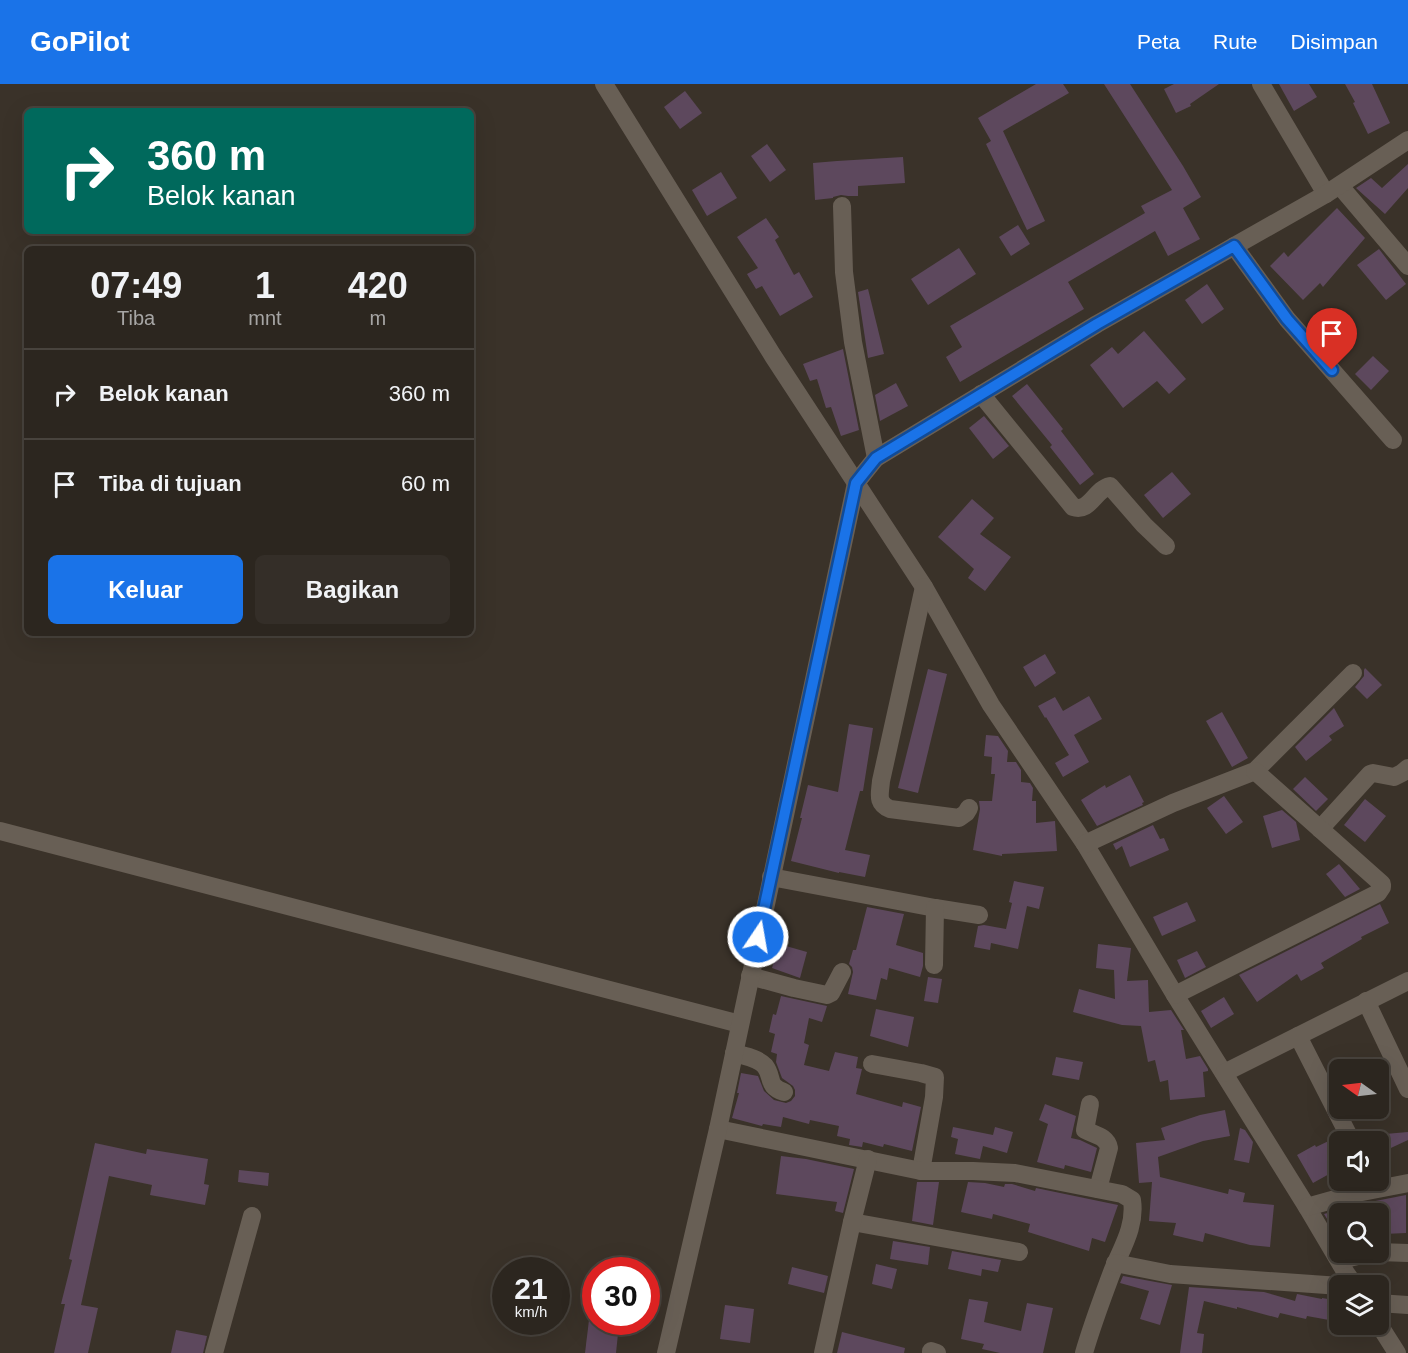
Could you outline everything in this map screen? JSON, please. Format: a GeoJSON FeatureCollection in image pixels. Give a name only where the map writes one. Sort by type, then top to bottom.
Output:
{"type":"FeatureCollection","features":[{"type":"Feature","properties":{"kind":"street"},"geometry":{"type":"LineString","coordinates":[[604,84],[818,428],[924,587],[991,705],[1085,844],[1175,995],[1329,1242]]}},
{"type":"Feature","properties":{"kind":"street"},"geometry":{"type":"LineString","coordinates":[[1261,84],[1333,190],[1408,266]]}},
{"type":"Feature","properties":{"kind":"street"},"geometry":{"type":"LineString","coordinates":[[666,1353],[718,1129],[856,483],[876,458],[1097,324],[1333,190],[1408,140]]}},
{"type":"Feature","properties":{"kind":"street"},"geometry":{"type":"LineString","coordinates":[[842,206],[844,272],[853,342],[876,458]]}},
{"type":"Feature","properties":{"kind":"street"},"geometry":{"type":"LineString","coordinates":[[1234,246],[1287,319],[1393,440]]}},
{"type":"Feature","properties":{"kind":"street"},"geometry":{"type":"LineString","coordinates":[[981,394],[1073,507],[1083,507],[1105,487],[1110,486],[1166,546]]}},
{"type":"Feature","properties":{"kind":"street"},"geometry":{"type":"LineString","coordinates":[[924,587],[881,781],[880,800],[884,807],[890,809],[959,818],[969,808]]}},
{"type":"Feature","properties":{"kind":"street"},"geometry":{"type":"LineString","coordinates":[[1085,844],[1173,803],[1255,771],[1353,673]]}},
{"type":"Feature","properties":{"kind":"street"},"geometry":{"type":"LineString","coordinates":[[1320,829],[1370,774],[1394,777],[1408,768]]}},
{"type":"Feature","properties":{"kind":"street"},"geometry":{"type":"LineString","coordinates":[[1175,995],[1381,890],[1382,884],[1255,771]]}},
{"type":"Feature","properties":{"kind":"street"},"geometry":{"type":"LineString","coordinates":[[0,831],[740,1024]]}},
{"type":"Feature","properties":{"kind":"street"},"geometry":{"type":"LineString","coordinates":[[771,878],[979,915]]}},
{"type":"Feature","properties":{"kind":"street"},"geometry":{"type":"LineString","coordinates":[[934,965],[935,909]]}},
{"type":"Feature","properties":{"kind":"street"},"geometry":{"type":"LineString","coordinates":[[750,976],[827,995],[831,993],[842,972]]}},
{"type":"Feature","properties":{"kind":"street"},"geometry":{"type":"LineString","coordinates":[[1224,1073],[1408,981]]}},
{"type":"Feature","properties":{"kind":"street"},"geometry":{"type":"LineString","coordinates":[[1366,1002],[1408,1089]]}},
{"type":"Feature","properties":{"kind":"street"},"geometry":{"type":"LineString","coordinates":[[1298,1036],[1346,1131]]}},
{"type":"Feature","properties":{"kind":"street"},"geometry":{"type":"LineString","coordinates":[[734,1053],[757,1060],[765,1066],[774,1088],[784,1092]]}},
{"type":"Feature","properties":{"kind":"street"},"geometry":{"type":"LineString","coordinates":[[872,1064],[935,1077],[934,1097],[921,1171]]}},
{"type":"Feature","properties":{"kind":"street"},"geometry":{"type":"LineString","coordinates":[[1090,1104],[1085,1130],[1101,1136],[1108,1143],[1109,1148],[1098,1190]]}},
{"type":"Feature","properties":{"kind":"street"},"geometry":{"type":"LineString","coordinates":[[718,1129],[921,1171],[1015,1173],[1122,1194],[1132,1200],[1133,1216],[1130,1230],[1115,1263],[1084,1353]]}},
{"type":"Feature","properties":{"kind":"street"},"geometry":{"type":"LineString","coordinates":[[823,1353],[868,1159]]}},
{"type":"Feature","properties":{"kind":"street"},"geometry":{"type":"LineString","coordinates":[[1307,1207],[1357,1193],[1408,1184]]}},
{"type":"Feature","properties":{"kind":"street"},"geometry":{"type":"LineString","coordinates":[[214,1353],[252,1216]]}},
{"type":"Feature","properties":{"kind":"street"},"geometry":{"type":"LineString","coordinates":[[852,1221],[1019,1252]]}},
{"type":"Feature","properties":{"kind":"street"},"geometry":{"type":"LineString","coordinates":[[1389,1252],[1408,1253]]}},
{"type":"Feature","properties":{"kind":"street"},"geometry":{"type":"LineString","coordinates":[[1115,1263],[1170,1274],[1329,1285]]}},
{"type":"Feature","properties":{"kind":"street"},"geometry":{"type":"LineString","coordinates":[[1389,1304],[1408,1305]]}},
{"type":"Feature","properties":{"kind":"street"},"geometry":{"type":"LineString","coordinates":[[1386,1335],[1397,1353]]}},
{"type":"Feature","properties":{"kind":"street"},"geometry":{"type":"LineString","coordinates":[[931,1353],[932,1351],[937,1353]]}},
{"type":"Feature","properties":{"kind":"building"},"geometry":{"type":"Polygon","coordinates":[[[1036,84],[1063,84],[1069,93],[1003,131],[1045,221],[1027,230],[986,144],[991,141],[978,118],[1036,84]]]}},
{"type":"Feature","properties":{"kind":"building"},"geometry":{"type":"Polygon","coordinates":[[[1104,84],[1130,84],[1183,166],[1201,197],[1183,208],[1200,239],[1168,256],[1155,231],[1068,282],[1084,309],[960,382],[946,357],[962,347],[950,326],[1145,213],[1141,206],[1172,190],[1104,84]]]}},
{"type":"Feature","properties":{"kind":"building"},"geometry":{"type":"Polygon","coordinates":[[[1174,84],[1219,84],[1190,104],[1191,106],[1176,113],[1164,89],[1174,84]]]}},
{"type":"Feature","properties":{"kind":"building"},"geometry":{"type":"Polygon","coordinates":[[[1279,84],[1309,84],[1317,97],[1294,111],[1279,84]]]}},
{"type":"Feature","properties":{"kind":"building"},"geometry":{"type":"Polygon","coordinates":[[[1345,84],[1372,84],[1390,123],[1368,134],[1345,84]]]}},
{"type":"Feature","properties":{"kind":"building"},"geometry":{"type":"Polygon","coordinates":[[[685,91],[702,113],[680,129],[664,107],[685,91]]]}},
{"type":"Feature","properties":{"kind":"building"},"geometry":{"type":"Polygon","coordinates":[[[767,144],[786,170],[770,182],[751,156],[767,144]]]}},
{"type":"Feature","properties":{"kind":"building"},"geometry":{"type":"Polygon","coordinates":[[[903,157],[905,183],[858,186],[858,196],[841,195],[815,200],[813,163],[903,157]]]}},
{"type":"Feature","properties":{"kind":"building"},"geometry":{"type":"Polygon","coordinates":[[[1408,164],[1408,188],[1385,214],[1356,188],[1371,178],[1382,188],[1408,164]]]}},
{"type":"Feature","properties":{"kind":"building"},"geometry":{"type":"Polygon","coordinates":[[[721,172],[737,198],[707,216],[692,190],[721,172]]]}},
{"type":"Feature","properties":{"kind":"building"},"geometry":{"type":"Polygon","coordinates":[[[1337,208],[1365,238],[1323,287],[1320,283],[1303,300],[1270,266],[1284,252],[1288,257],[1337,208]]]}},
{"type":"Feature","properties":{"kind":"building"},"geometry":{"type":"Polygon","coordinates":[[[766,218],[779,237],[775,240],[794,275],[799,272],[813,297],[780,316],[762,286],[756,289],[747,274],[758,268],[737,237],[766,218]]]}},
{"type":"Feature","properties":{"kind":"building"},"geometry":{"type":"Polygon","coordinates":[[[1018,225],[1030,244],[1011,256],[999,237],[1018,225]]]}},
{"type":"Feature","properties":{"kind":"building"},"geometry":{"type":"Polygon","coordinates":[[[959,248],[976,274],[928,305],[911,279],[959,248]]]}},
{"type":"Feature","properties":{"kind":"building"},"geometry":{"type":"Polygon","coordinates":[[[1379,249],[1406,284],[1386,300],[1357,265],[1379,249]]]}},
{"type":"Feature","properties":{"kind":"building"},"geometry":{"type":"Polygon","coordinates":[[[1207,284],[1224,309],[1202,324],[1185,300],[1207,284]]]}},
{"type":"Feature","properties":{"kind":"building"},"geometry":{"type":"Polygon","coordinates":[[[868,289],[884,354],[868,358],[858,292],[868,289]]]}},
{"type":"Feature","properties":{"kind":"building"},"geometry":{"type":"Polygon","coordinates":[[[1144,331],[1186,379],[1169,394],[1157,381],[1123,408],[1090,365],[1112,347],[1118,354],[1144,331]]]}},
{"type":"Feature","properties":{"kind":"building"},"geometry":{"type":"Polygon","coordinates":[[[843,349],[859,430],[841,436],[831,407],[826,408],[817,379],[810,381],[803,364],[843,349]]]}},
{"type":"Feature","properties":{"kind":"building"},"geometry":{"type":"Polygon","coordinates":[[[1373,356],[1389,371],[1371,390],[1355,374],[1373,356]]]}},
{"type":"Feature","properties":{"kind":"building"},"geometry":{"type":"Polygon","coordinates":[[[896,383],[908,406],[880,421],[875,395],[896,383]]]}},
{"type":"Feature","properties":{"kind":"building"},"geometry":{"type":"Polygon","coordinates":[[[1027,384],[1063,429],[1061,431],[1094,474],[1080,485],[1050,447],[1052,445],[1012,396],[1027,384]]]}},
{"type":"Feature","properties":{"kind":"building"},"geometry":{"type":"Polygon","coordinates":[[[984,416],[1009,446],[993,459],[969,428],[984,416]]]}},
{"type":"Feature","properties":{"kind":"building"},"geometry":{"type":"Polygon","coordinates":[[[1172,472],[1191,494],[1163,518],[1144,495],[1172,472]]]}},
{"type":"Feature","properties":{"kind":"building"},"geometry":{"type":"Polygon","coordinates":[[[972,499],[994,518],[980,534],[1011,557],[985,591],[968,578],[974,569],[938,537],[972,499]]]}},
{"type":"Feature","properties":{"kind":"building"},"geometry":{"type":"Polygon","coordinates":[[[1045,654],[1056,673],[1035,687],[1023,667],[1045,654]]]}},
{"type":"Feature","properties":{"kind":"building"},"geometry":{"type":"Polygon","coordinates":[[[1365,668],[1382,685],[1367,699],[1355,687],[1364,676],[1365,668]]]}},
{"type":"Feature","properties":{"kind":"building"},"geometry":{"type":"Polygon","coordinates":[[[928,669],[947,674],[918,793],[898,788],[928,669]]]}},
{"type":"Feature","properties":{"kind":"building"},"geometry":{"type":"Polygon","coordinates":[[[1089,696],[1102,719],[1074,735],[1089,762],[1063,777],[1055,763],[1069,755],[1038,706],[1055,697],[1063,711],[1089,696]]]}},
{"type":"Feature","properties":{"kind":"building"},"geometry":{"type":"Polygon","coordinates":[[[1334,708],[1344,726],[1329,736],[1332,740],[1306,761],[1295,747],[1334,708]]]}},
{"type":"Feature","properties":{"kind":"building"},"geometry":{"type":"Polygon","coordinates":[[[1222,712],[1248,758],[1232,767],[1206,721],[1222,712]]]}},
{"type":"Feature","properties":{"kind":"building"},"geometry":{"type":"Polygon","coordinates":[[[849,724],[873,728],[863,791],[860,791],[845,850],[870,855],[865,877],[791,861],[808,785],[838,792],[849,724]]]}},
{"type":"Feature","properties":{"kind":"building"},"geometry":{"type":"Polygon","coordinates":[[[986,735],[998,736],[1008,751],[1007,762],[1016,762],[1021,770],[1021,782],[1030,783],[1033,788],[1032,801],[1036,801],[1036,823],[1055,821],[1057,851],[1002,854],[1002,856],[973,850],[980,809],[979,801],[992,801],[995,774],[991,774],[992,757],[984,756],[986,735]]]}},
{"type":"Feature","properties":{"kind":"building"},"geometry":{"type":"Polygon","coordinates":[[[1130,775],[1144,802],[1143,805],[1097,826],[1081,800],[1105,785],[1106,788],[1130,775]]]}},
{"type":"Feature","properties":{"kind":"building"},"geometry":{"type":"Polygon","coordinates":[[[1305,777],[1328,799],[1316,811],[1293,789],[1305,777]]]}},
{"type":"Feature","properties":{"kind":"building"},"geometry":{"type":"Polygon","coordinates":[[[1224,796],[1243,822],[1226,834],[1207,808],[1224,796]]]}},
{"type":"Feature","properties":{"kind":"building"},"geometry":{"type":"Polygon","coordinates":[[[1365,799],[1386,816],[1365,842],[1344,825],[1365,799]]]}},
{"type":"Feature","properties":{"kind":"building"},"geometry":{"type":"Polygon","coordinates":[[[1282,810],[1296,822],[1300,840],[1272,848],[1263,816],[1282,810]]]}},
{"type":"Feature","properties":{"kind":"building"},"geometry":{"type":"Polygon","coordinates":[[[1153,825],[1160,839],[1164,838],[1169,850],[1130,867],[1122,846],[1116,850],[1113,844],[1153,825]]]}},
{"type":"Feature","properties":{"kind":"building"},"geometry":{"type":"Polygon","coordinates":[[[1339,864],[1360,889],[1345,897],[1326,874],[1339,864]]]}},
{"type":"Feature","properties":{"kind":"building"},"geometry":{"type":"Polygon","coordinates":[[[1014,881],[1044,887],[1039,909],[1027,906],[1018,949],[991,943],[990,950],[974,947],[978,926],[1006,929],[1014,881]]]}},
{"type":"Feature","properties":{"kind":"building"},"geometry":{"type":"Polygon","coordinates":[[[1187,902],[1196,921],[1162,936],[1153,917],[1187,902]]]}},
{"type":"Feature","properties":{"kind":"building"},"geometry":{"type":"Polygon","coordinates":[[[1380,904],[1389,923],[1361,937],[1362,939],[1321,963],[1324,968],[1301,981],[1297,974],[1257,1002],[1239,975],[1380,904]]]}},
{"type":"Feature","properties":{"kind":"building"},"geometry":{"type":"Polygon","coordinates":[[[867,907],[904,914],[896,945],[923,953],[920,977],[889,968],[887,980],[881,978],[876,1000],[848,994],[853,972],[849,964],[853,950],[856,950],[867,907]]]}},
{"type":"Feature","properties":{"kind":"building"},"geometry":{"type":"Polygon","coordinates":[[[779,944],[807,952],[800,978],[772,968],[779,944]]]}},
{"type":"Feature","properties":{"kind":"building"},"geometry":{"type":"Polygon","coordinates":[[[1098,944],[1131,948],[1127,981],[1148,980],[1149,1012],[1171,1010],[1184,1030],[1181,1030],[1186,1059],[1200,1056],[1208,1069],[1203,1072],[1205,1097],[1170,1100],[1168,1080],[1160,1082],[1155,1060],[1148,1062],[1141,1026],[1122,1025],[1073,1012],[1079,989],[1115,999],[1114,970],[1096,968],[1098,944]]]}},
{"type":"Feature","properties":{"kind":"building"},"geometry":{"type":"Polygon","coordinates":[[[1197,951],[1206,967],[1185,978],[1177,960],[1197,951]]]}},
{"type":"Feature","properties":{"kind":"building"},"geometry":{"type":"Polygon","coordinates":[[[928,977],[942,979],[938,1003],[924,1001],[928,977]]]}},
{"type":"Feature","properties":{"kind":"building"},"geometry":{"type":"Polygon","coordinates":[[[781,996],[827,1006],[822,1022],[809,1018],[804,1043],[809,1045],[804,1065],[829,1071],[835,1052],[858,1057],[856,1068],[862,1069],[856,1094],[902,1107],[903,1102],[921,1107],[912,1151],[884,1144],[883,1147],[863,1142],[862,1147],[849,1145],[850,1139],[837,1136],[839,1126],[810,1120],[809,1124],[783,1117],[781,1127],[763,1124],[762,1126],[732,1118],[739,1093],[737,1093],[741,1073],[758,1076],[764,1091],[774,1100],[786,1103],[795,1096],[793,1086],[782,1078],[776,1062],[777,1054],[771,1052],[775,1034],[769,1032],[773,1014],[776,1015],[781,996]]]}},
{"type":"Feature","properties":{"kind":"building"},"geometry":{"type":"Polygon","coordinates":[[[1224,997],[1234,1014],[1211,1028],[1201,1011],[1224,997]]]}},
{"type":"Feature","properties":{"kind":"building"},"geometry":{"type":"Polygon","coordinates":[[[876,1009],[914,1017],[908,1047],[870,1036],[876,1009]]]}},
{"type":"Feature","properties":{"kind":"building"},"geometry":{"type":"Polygon","coordinates":[[[1056,1057],[1083,1062],[1079,1080],[1052,1075],[1056,1057]]]}},
{"type":"Feature","properties":{"kind":"building"},"geometry":{"type":"Polygon","coordinates":[[[1045,1104],[1076,1116],[1071,1138],[1097,1148],[1091,1172],[1065,1165],[1064,1169],[1037,1162],[1048,1124],[1039,1120],[1045,1104]]]}},
{"type":"Feature","properties":{"kind":"building"},"geometry":{"type":"Polygon","coordinates":[[[1225,1110],[1230,1136],[1203,1141],[1158,1157],[1160,1177],[1228,1194],[1229,1189],[1245,1193],[1243,1202],[1274,1205],[1270,1247],[1250,1245],[1205,1233],[1203,1242],[1173,1235],[1176,1223],[1149,1221],[1152,1182],[1139,1183],[1136,1143],[1165,1140],[1161,1128],[1200,1115],[1225,1110]]]}},
{"type":"Feature","properties":{"kind":"building"},"geometry":{"type":"Polygon","coordinates":[[[953,1127],[993,1135],[995,1127],[1013,1132],[1007,1153],[983,1146],[980,1159],[955,1154],[958,1139],[951,1137],[953,1127]]]}},
{"type":"Feature","properties":{"kind":"building"},"geometry":{"type":"Polygon","coordinates":[[[1240,1128],[1245,1130],[1253,1142],[1249,1163],[1234,1160],[1240,1128]]]}},
{"type":"Feature","properties":{"kind":"building"},"geometry":{"type":"Polygon","coordinates":[[[1408,1132],[1408,1140],[1389,1149],[1389,1134],[1408,1132]]]}},
{"type":"Feature","properties":{"kind":"building"},"geometry":{"type":"Polygon","coordinates":[[[1329,1141],[1329,1174],[1313,1183],[1297,1155],[1315,1145],[1316,1147],[1329,1141]]]}},
{"type":"Feature","properties":{"kind":"building"},"geometry":{"type":"Polygon","coordinates":[[[95,1143],[146,1154],[147,1149],[208,1159],[204,1184],[209,1185],[205,1205],[150,1195],[152,1185],[109,1176],[81,1305],[98,1308],[88,1353],[54,1353],[65,1304],[61,1304],[72,1260],[69,1259],[95,1143]]]}},
{"type":"Feature","properties":{"kind":"building"},"geometry":{"type":"Polygon","coordinates":[[[781,1156],[854,1169],[843,1213],[835,1211],[837,1202],[776,1194],[781,1156]]]}},
{"type":"Feature","properties":{"kind":"building"},"geometry":{"type":"Polygon","coordinates":[[[239,1170],[269,1173],[268,1186],[238,1182],[239,1170]]]}},
{"type":"Feature","properties":{"kind":"building"},"geometry":{"type":"Polygon","coordinates":[[[917,1182],[939,1182],[933,1225],[912,1221],[917,1182]]]}},
{"type":"Feature","properties":{"kind":"building"},"geometry":{"type":"Polygon","coordinates":[[[968,1182],[1004,1187],[1005,1184],[1012,1184],[1035,1191],[1036,1188],[1118,1205],[1105,1242],[1092,1238],[1089,1251],[1028,1232],[1030,1224],[993,1214],[992,1219],[961,1212],[968,1182]]]}},
{"type":"Feature","properties":{"kind":"building"},"geometry":{"type":"Polygon","coordinates":[[[1406,1195],[1406,1233],[1389,1234],[1389,1203],[1365,1203],[1406,1195]]]}},
{"type":"Feature","properties":{"kind":"building"},"geometry":{"type":"Polygon","coordinates":[[[1329,1213],[1329,1222],[1324,1214],[1329,1213]]]}},
{"type":"Feature","properties":{"kind":"building"},"geometry":{"type":"Polygon","coordinates":[[[893,1241],[930,1247],[928,1265],[890,1259],[893,1241]]]}},
{"type":"Feature","properties":{"kind":"building"},"geometry":{"type":"Polygon","coordinates":[[[952,1251],[1001,1260],[998,1272],[982,1269],[981,1276],[948,1269],[952,1251]]]}},
{"type":"Feature","properties":{"kind":"building"},"geometry":{"type":"Polygon","coordinates":[[[876,1264],[897,1269],[892,1289],[872,1284],[876,1264]]]}},
{"type":"Feature","properties":{"kind":"building"},"geometry":{"type":"Polygon","coordinates":[[[792,1267],[828,1276],[824,1293],[788,1284],[792,1267]]]}},
{"type":"Feature","properties":{"kind":"building"},"geometry":{"type":"Polygon","coordinates":[[[1123,1276],[1172,1285],[1160,1325],[1140,1319],[1149,1291],[1120,1283],[1123,1276]]]}},
{"type":"Feature","properties":{"kind":"building"},"geometry":{"type":"Polygon","coordinates":[[[1189,1287],[1264,1292],[1295,1301],[1297,1294],[1329,1299],[1329,1320],[1307,1316],[1306,1319],[1280,1313],[1278,1318],[1204,1301],[1197,1333],[1204,1334],[1202,1353],[1180,1353],[1189,1287]]]}},
{"type":"Feature","properties":{"kind":"building"},"geometry":{"type":"Polygon","coordinates":[[[969,1299],[988,1302],[984,1322],[1021,1331],[1027,1303],[1053,1308],[1043,1353],[1000,1353],[982,1349],[984,1344],[961,1339],[969,1299]]]}},
{"type":"Feature","properties":{"kind":"building"},"geometry":{"type":"Polygon","coordinates":[[[725,1305],[754,1309],[750,1343],[720,1339],[725,1305]]]}},
{"type":"Feature","properties":{"kind":"building"},"geometry":{"type":"Polygon","coordinates":[[[176,1330],[207,1336],[203,1353],[171,1353],[176,1330]]]}},
{"type":"Feature","properties":{"kind":"building"},"geometry":{"type":"Polygon","coordinates":[[[842,1332],[905,1348],[904,1353],[837,1353],[842,1332]]]}},
{"type":"Feature","properties":{"kind":"building"},"geometry":{"type":"Polygon","coordinates":[[[587,1335],[618,1335],[616,1353],[585,1353],[587,1335]]]}},
{"type":"Feature","properties":{"kind":"route"},"geometry":{"type":"LineString","coordinates":[[758,937],[856,483],[876,458],[1097,324],[1234,246],[1287,319],[1332,370]]}}]}
